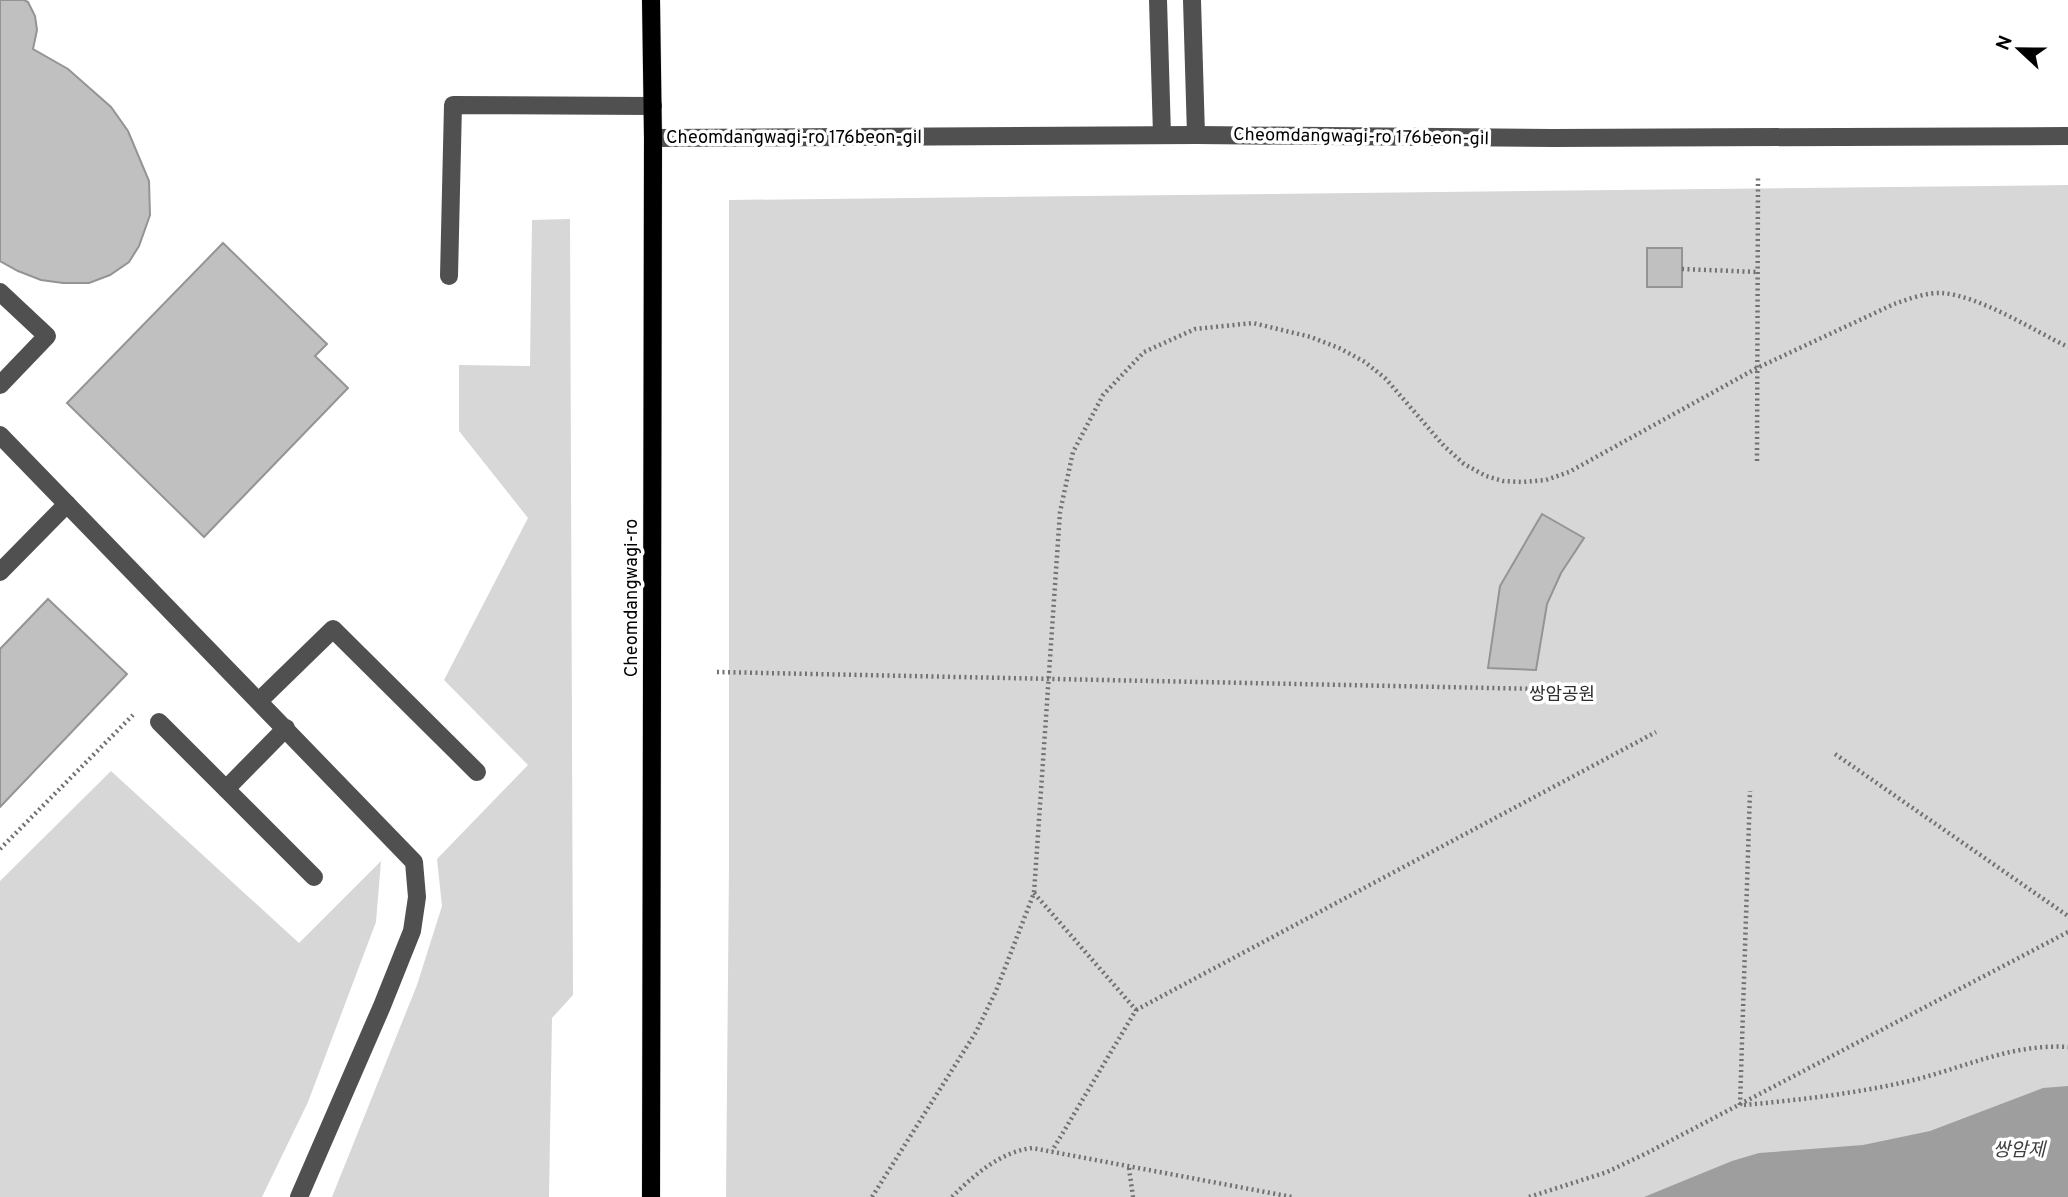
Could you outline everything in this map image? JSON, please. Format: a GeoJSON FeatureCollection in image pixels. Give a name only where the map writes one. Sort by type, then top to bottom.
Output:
{"type":"FeatureCollection","features":[{"type":"Feature","properties":{"kind":"main road","name":"Cheomdangwagi-ro"},"geometry":{"type":"LineString","coordinates":[[651,0],[651,1197]]}},
{"type":"Feature","properties":{"kind":"street"},"geometry":{"type":"LineString","coordinates":[[1158,0],[1162,135]]}},
{"type":"Feature","properties":{"kind":"street"},"geometry":{"type":"LineString","coordinates":[[1192,0],[1196,135]]}},
{"type":"Feature","properties":{"kind":"street"},"geometry":{"type":"LineString","coordinates":[[449,276],[453,104],[653,106]]}},
{"type":"Feature","properties":{"kind":"street","name":"Cheomdangwagi-ro 176beon-gil"},"geometry":{"type":"LineString","coordinates":[[653,138],[1162,135],[1553,138],[2068,136]]}},
{"type":"Feature","properties":{"kind":"street"},"geometry":{"type":"LineString","coordinates":[[0,292],[47,336],[0,385]]}},
{"type":"Feature","properties":{"kind":"street"},"geometry":{"type":"LineString","coordinates":[[0,435],[414,862],[417,897],[412,931],[383,1006],[299,1197]]}},
{"type":"Feature","properties":{"kind":"street"},"geometry":{"type":"LineString","coordinates":[[0,572],[67,503]]}},
{"type":"Feature","properties":{"kind":"street"},"geometry":{"type":"LineString","coordinates":[[259,701],[333,629],[477,772]]}},
{"type":"Feature","properties":{"kind":"street"},"geometry":{"type":"LineString","coordinates":[[159,722],[314,877]]}},
{"type":"Feature","properties":{"kind":"street"},"geometry":{"type":"LineString","coordinates":[[226,789],[286,728]]}},
{"type":"Feature","properties":{"kind":"path"},"geometry":{"type":"LineString","coordinates":[[1756,461],[1758,178]]}},
{"type":"Feature","properties":{"kind":"path"},"geometry":{"type":"LineString","coordinates":[[1682,269],[1758,272]]}},
{"type":"Feature","properties":{"kind":"path"},"geometry":{"type":"LineString","coordinates":[[872,1197],[976,1032],[996,992],[1034,893],[1060,512],[1073,452],[1102,396],[1144,352],[1195,329],[1253,323],[1311,337],[1365,362],[1386,379],[1444,446],[1464,464],[1486,476],[1513,482],[1546,480],[1569,472],[1757,368],[1894,304],[1939,293],[1981,304],[2068,347]]}},
{"type":"Feature","properties":{"kind":"path"},"geometry":{"type":"LineString","coordinates":[[717,672],[1540,689]]}},
{"type":"Feature","properties":{"kind":"path"},"geometry":{"type":"LineString","coordinates":[[0,849],[142,706],[159,722]]}},
{"type":"Feature","properties":{"kind":"path"},"geometry":{"type":"LineString","coordinates":[[1052,1151],[1136,1010],[1656,733]]}},
{"type":"Feature","properties":{"kind":"path"},"geometry":{"type":"LineString","coordinates":[[1835,754],[2068,916]]}},
{"type":"Feature","properties":{"kind":"path"},"geometry":{"type":"LineString","coordinates":[[1740,1106],[1750,791]]}},
{"type":"Feature","properties":{"kind":"path"},"geometry":{"type":"LineString","coordinates":[[1034,893],[1136,1010]]}},
{"type":"Feature","properties":{"kind":"path"},"geometry":{"type":"LineString","coordinates":[[1529,1197],[1607,1172],[1740,1106],[2068,932]]}},
{"type":"Feature","properties":{"kind":"path"},"geometry":{"type":"LineString","coordinates":[[1740,1106],[1829,1096],[1907,1082],[2010,1050],[2068,1046]]}},
{"type":"Feature","properties":{"kind":"path"},"geometry":{"type":"LineString","coordinates":[[953,1197],[969,1180],[1000,1158],[1018,1150],[1032,1148],[1292,1197]]}},
{"type":"Feature","properties":{"kind":"path"},"geometry":{"type":"LineString","coordinates":[[1129,1168],[1133,1197]]}},
{"type":"Feature","properties":{"kind":"green space","name":"쌍암공원"},"geometry":{"type":"Polygon","coordinates":[[[2068,185],[2068,1197],[726,1197],[729,200],[2068,185]]]}},
{"type":"Feature","properties":{"kind":"green space"},"geometry":{"type":"Polygon","coordinates":[[[570,219],[573,995],[552,1018],[549,1197],[332,1197],[417,985],[442,906],[437,859],[528,765],[444,680],[528,518],[459,431],[459,365],[530,366],[532,220],[570,219]]]}},
{"type":"Feature","properties":{"kind":"green space"},"geometry":{"type":"Polygon","coordinates":[[[111,771],[299,943],[381,861],[376,922],[308,1102],[262,1197],[0,1197],[0,881],[111,771]]]}},
{"type":"Feature","properties":{"kind":"water","name":"쌍암제"},"geometry":{"type":"Polygon","coordinates":[[[2068,1086],[2068,1197],[1644,1197],[1732,1161],[1759,1153],[1863,1145],[1930,1131],[2043,1088],[2068,1086]]]}},
{"type":"Feature","properties":{"kind":"building"},"geometry":{"type":"Polygon","coordinates":[[[0,0],[28,2],[35,16],[37,30],[33,49],[68,69],[111,107],[128,131],[149,181],[150,215],[139,246],[129,262],[110,275],[89,283],[41,280],[0,261],[0,0]]]}},
{"type":"Feature","properties":{"kind":"building"},"geometry":{"type":"Polygon","coordinates":[[[223,243],[327,344],[315,356],[348,388],[204,537],[67,403],[223,243]]]}},
{"type":"Feature","properties":{"kind":"building"},"geometry":{"type":"Polygon","coordinates":[[[1647,248],[1682,248],[1682,287],[1647,287],[1647,248]]]}},
{"type":"Feature","properties":{"kind":"building"},"geometry":{"type":"Polygon","coordinates":[[[1542,514],[1584,538],[1561,573],[1547,604],[1536,670],[1488,668],[1500,586],[1542,514]]]}},
{"type":"Feature","properties":{"kind":"building"},"geometry":{"type":"Polygon","coordinates":[[[48,599],[127,674],[0,807],[0,649],[48,599]]]}}]}
